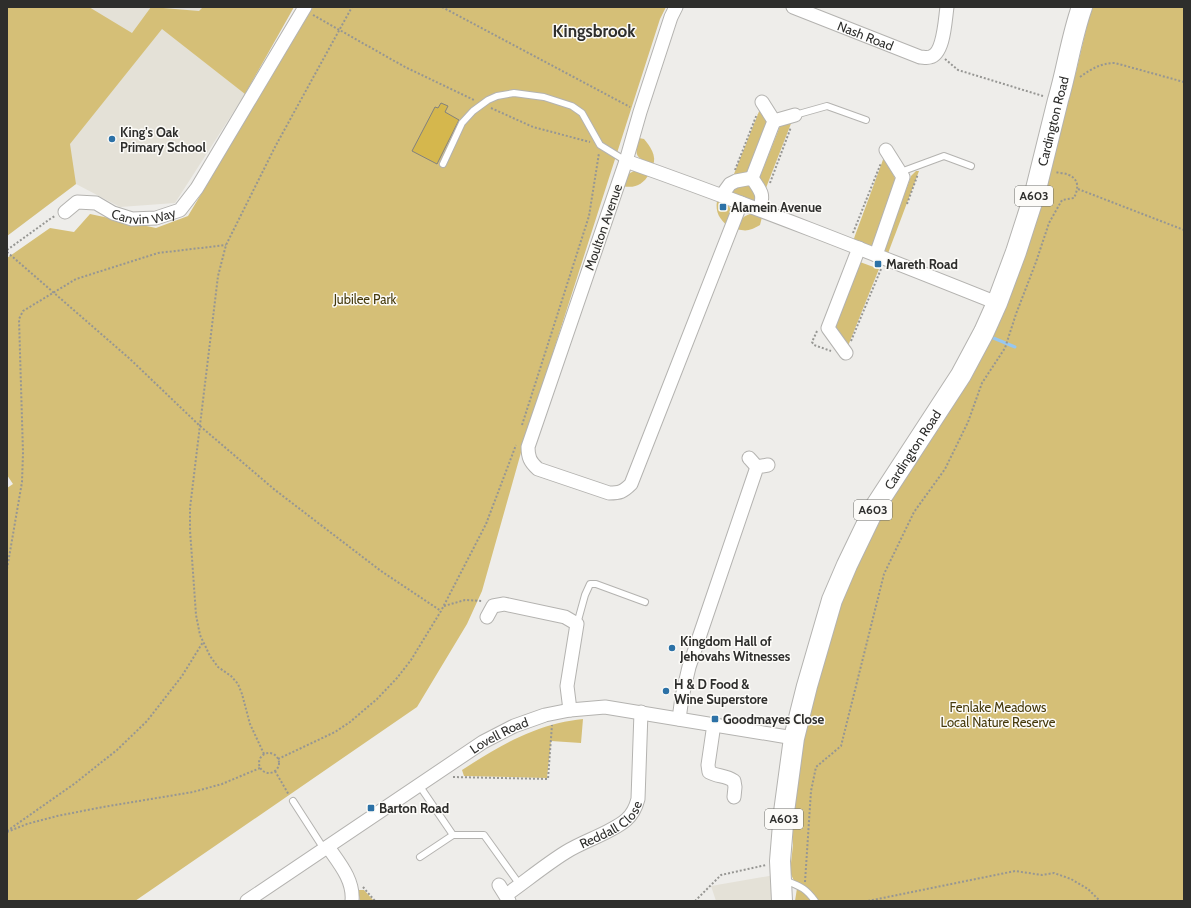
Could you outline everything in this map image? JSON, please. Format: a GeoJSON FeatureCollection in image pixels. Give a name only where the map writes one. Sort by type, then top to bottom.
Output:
{"type":"FeatureCollection","features":[{"type":"Feature","properties":{"kind":"main road","name":"Cardington Road"},"geometry":{"type":"LineString","coordinates":[[782,901],[780,870],[784,812],[794,738],[832,600],[875,507],[961,375],[984,332],[997,303],[1035,194],[1071,43],[1082,7]]}},
{"type":"Feature","properties":{"kind":"street","name":"Moulton Avenue"},"geometry":{"type":"LineString","coordinates":[[522,444],[626,161],[640,112],[671,17],[676,7]]}},
{"type":"Feature","properties":{"kind":"street","name":"Nash Road"},"geometry":{"type":"LineString","coordinates":[[793,7],[920,57],[930,57],[938,52]]}},
{"type":"Feature","properties":{"kind":"street"},"geometry":{"type":"LineString","coordinates":[[938,52],[941,44],[947,7]]}},
{"type":"Feature","properties":{"kind":"street","name":"Canvin Way"},"geometry":{"type":"LineString","coordinates":[[65,212],[77,202],[96,203],[113,213],[132,219],[156,218],[180,210],[197,188],[304,8]]}},
{"type":"Feature","properties":{"kind":"street"},"geometry":{"type":"LineString","coordinates":[[762,102],[774,121]]}},
{"type":"Feature","properties":{"kind":"street"},"geometry":{"type":"LineString","coordinates":[[774,121],[795,116]]}},
{"type":"Feature","properties":{"kind":"street"},"geometry":{"type":"LineString","coordinates":[[752,178],[774,121]]}},
{"type":"Feature","properties":{"kind":"street"},"geometry":{"type":"LineString","coordinates":[[876,255],[903,177],[886,150]]}},
{"type":"Feature","properties":{"kind":"street"},"geometry":{"type":"LineString","coordinates":[[626,161],[760,209],[997,303]]}},
{"type":"Feature","properties":{"kind":"street"},"geometry":{"type":"LineString","coordinates":[[722,195],[730,184],[736,181],[752,178]]}},
{"type":"Feature","properties":{"kind":"street"},"geometry":{"type":"LineString","coordinates":[[752,178],[763,197],[760,209]]}},
{"type":"Feature","properties":{"kind":"street"},"geometry":{"type":"LineString","coordinates":[[522,444],[531,463],[538,469],[609,493],[619,493],[631,484],[741,203]]}},
{"type":"Feature","properties":{"kind":"street"},"geometry":{"type":"LineString","coordinates":[[846,353],[828,328],[859,248]]}},
{"type":"Feature","properties":{"kind":"street"},"geometry":{"type":"LineString","coordinates":[[679,719],[682,697],[689,667],[758,463]]}},
{"type":"Feature","properties":{"kind":"street"},"geometry":{"type":"LineString","coordinates":[[490,612],[504,604],[565,617],[577,624],[567,686],[570,710]]}},
{"type":"Feature","properties":{"kind":"street","name":"Lovell Road"},"geometry":{"type":"LineString","coordinates":[[247,901],[484,742],[514,726],[552,714],[570,710],[605,707],[794,738]]}},
{"type":"Feature","properties":{"kind":"street","name":"Reddall Close"},"geometry":{"type":"LineString","coordinates":[[504,894],[520,885],[566,852],[613,828],[626,819],[635,810],[638,799],[641,712]]}},
{"type":"Feature","properties":{"kind":"street"},"geometry":{"type":"LineString","coordinates":[[714,724],[708,765],[709,772],[715,775],[728,777],[734,781],[734,797]]}},
{"type":"Feature","properties":{"kind":"street"},"geometry":{"type":"LineString","coordinates":[[326,848],[349,880],[353,893],[352,901]]}},
{"type":"Feature","properties":{"kind":"lane"},"geometry":{"type":"LineString","coordinates":[[443,164],[462,123],[488,100],[497,96],[514,93],[544,97],[572,106],[582,113],[600,145],[626,161]]}},
{"type":"Feature","properties":{"kind":"lane"},"geometry":{"type":"LineString","coordinates":[[795,116],[827,106],[866,120]]}},
{"type":"Feature","properties":{"kind":"lane"},"geometry":{"type":"LineString","coordinates":[[903,177],[906,170],[944,156],[971,166]]}},
{"type":"Feature","properties":{"kind":"lane"},"geometry":{"type":"LineString","coordinates":[[577,624],[590,584],[596,584],[645,602]]}},
{"type":"Feature","properties":{"kind":"lane"},"geometry":{"type":"LineString","coordinates":[[419,785],[453,835]]}},
{"type":"Feature","properties":{"kind":"lane"},"geometry":{"type":"LineString","coordinates":[[293,801],[326,848]]}},
{"type":"Feature","properties":{"kind":"lane"},"geometry":{"type":"LineString","coordinates":[[420,857],[453,835],[484,835],[520,885]]}},
{"type":"Feature","properties":{"kind":"lane"},"geometry":{"type":"LineString","coordinates":[[780,870],[805,889],[815,901]]}},
{"type":"Feature","properties":{"kind":"path"},"geometry":{"type":"LineString","coordinates":[[264,754],[253,730],[238,684],[231,676],[218,666],[210,656],[198,628],[190,530],[190,508],[218,276],[226,244],[276,145],[352,7]]}},
{"type":"Feature","properties":{"kind":"path"},"geometry":{"type":"LineString","coordinates":[[442,7],[640,112]]}},
{"type":"Feature","properties":{"kind":"path"},"geometry":{"type":"LineString","coordinates":[[304,8],[339,30],[405,67],[482,104],[533,127],[600,145],[589,216],[522,425]]}},
{"type":"Feature","properties":{"kind":"path"},"geometry":{"type":"LineString","coordinates":[[938,52],[958,70],[1060,93],[1090,70],[1106,63],[1115,63],[1184,82]]}},
{"type":"Feature","properties":{"kind":"path"},"geometry":{"type":"LineString","coordinates":[[805,889],[811,791],[816,767],[841,746],[884,574],[914,512],[945,469],[968,422],[982,383],[1005,348],[1049,223],[1062,200],[1074,198],[1078,189],[1076,181],[1068,174],[1041,169]]}},
{"type":"Feature","properties":{"kind":"path"},"geometry":{"type":"LineString","coordinates":[[1078,189],[1184,230]]}},
{"type":"Feature","properties":{"kind":"path"},"geometry":{"type":"LineString","coordinates":[[65,212],[50,219],[7,251],[130,359],[200,426],[275,490],[381,571],[441,611]]}},
{"type":"Feature","properties":{"kind":"path"},"geometry":{"type":"LineString","coordinates":[[7,568],[22,482],[23,453],[20,318],[23,311],[76,279],[158,253],[226,244]]}},
{"type":"Feature","properties":{"kind":"path"},"geometry":{"type":"LineString","coordinates":[[278,759],[335,732],[350,722],[397,678],[411,660],[441,611],[486,524],[522,444]]}},
{"type":"Feature","properties":{"kind":"path"},"geometry":{"type":"LineString","coordinates":[[441,611],[444,605],[465,600],[481,600],[490,612]]}},
{"type":"Feature","properties":{"kind":"path"},"geometry":{"type":"LineString","coordinates":[[7,831],[74,784],[117,750],[147,721],[182,676],[203,642]]}},
{"type":"Feature","properties":{"kind":"path"},"geometry":{"type":"LineString","coordinates":[[437,773],[443,777],[548,779],[552,714]]}},
{"type":"Feature","properties":{"kind":"path"},"geometry":{"type":"LineString","coordinates":[[264,754],[273,754],[278,759],[278,766],[275,771],[266,773],[261,770],[259,762],[261,756],[264,754]]}},
{"type":"Feature","properties":{"kind":"path"},"geometry":{"type":"LineString","coordinates":[[7,831],[57,816],[193,792],[222,784],[260,768]]}},
{"type":"Feature","properties":{"kind":"path"},"geometry":{"type":"LineString","coordinates":[[275,771],[293,801]]}},
{"type":"Feature","properties":{"kind":"path"},"geometry":{"type":"LineString","coordinates":[[695,901],[720,875],[780,870]]}},
{"type":"Feature","properties":{"kind":"path"},"geometry":{"type":"LineString","coordinates":[[868,901],[1015,871],[1042,875],[1054,873],[1060,875],[1071,879],[1088,889],[1100,901]]}},
{"type":"Feature","properties":{"kind":"shaded area","name":"King's Oak Primary School"},"geometry":{"type":"Polygon","coordinates":[[[7,7],[294,7],[245,94],[175,203],[120,207],[76,184],[7,236],[7,7]]]}},
{"type":"Feature","properties":{"kind":"shaded area"},"geometry":{"type":"Polygon","coordinates":[[[780,874],[778,901],[716,901],[711,886],[780,874]]]}},
{"type":"Feature","properties":{"kind":"green space"},"geometry":{"type":"Polygon","coordinates":[[[7,7],[89,7],[132,33],[151,7],[199,11],[203,7],[294,7],[245,94],[162,29],[70,144],[76,184],[7,236],[7,7]]]}},
{"type":"Feature","properties":{"kind":"green space","name":"Jubilee Park"},"geometry":{"type":"Polygon","coordinates":[[[313,7],[666,7],[660,19],[522,449],[482,591],[467,624],[417,707],[135,901],[7,901],[7,488],[13,484],[7,475],[7,258],[50,228],[74,232],[90,214],[156,228],[188,216],[313,7]]]}},
{"type":"Feature","properties":{"kind":"green space","name":"Fenlake Meadows Local Nature Reserve"},"geometry":{"type":"Polygon","coordinates":[[[1093,7],[1184,7],[1184,901],[795,901],[798,882],[794,881],[790,872],[793,845],[790,811],[794,779],[838,601],[884,507],[941,421],[1070,90],[1076,72],[1090,13],[1093,7]]]}},
{"type":"Feature","properties":{"kind":"green space"},"geometry":{"type":"Polygon","coordinates":[[[760,109],[767,120],[768,127],[749,174],[732,179],[760,109]]]}},
{"type":"Feature","properties":{"kind":"green space"},"geometry":{"type":"Polygon","coordinates":[[[792,121],[764,193],[759,179],[780,126],[786,122],[792,121]]]}},
{"type":"Feature","properties":{"kind":"green space"},"geometry":{"type":"Polygon","coordinates":[[[639,138],[644,139],[651,148],[654,158],[653,165],[639,158],[637,155],[636,152],[639,138]]]}},
{"type":"Feature","properties":{"kind":"green space"},"geometry":{"type":"Polygon","coordinates":[[[884,157],[897,182],[875,243],[870,247],[853,241],[884,157]]]}},
{"type":"Feature","properties":{"kind":"green space"},"geometry":{"type":"Polygon","coordinates":[[[638,170],[649,174],[647,178],[635,186],[623,186],[628,175],[638,170]]]}},
{"type":"Feature","properties":{"kind":"green space"},"geometry":{"type":"Polygon","coordinates":[[[916,171],[919,171],[887,256],[884,251],[911,176],[916,171]]]}},
{"type":"Feature","properties":{"kind":"green space"},"geometry":{"type":"Polygon","coordinates":[[[744,185],[750,186],[755,190],[756,203],[733,195],[733,189],[744,185]]]}},
{"type":"Feature","properties":{"kind":"green space"},"geometry":{"type":"Polygon","coordinates":[[[717,201],[727,205],[731,210],[728,226],[719,215],[717,201]]]}},
{"type":"Feature","properties":{"kind":"green space"},"geometry":{"type":"Polygon","coordinates":[[[750,214],[762,217],[760,225],[749,230],[737,229],[741,220],[750,214]]]}},
{"type":"Feature","properties":{"kind":"green space"},"geometry":{"type":"Polygon","coordinates":[[[860,262],[879,269],[848,346],[834,329],[860,262]]]}},
{"type":"Feature","properties":{"kind":"green space"},"geometry":{"type":"Polygon","coordinates":[[[583,719],[581,743],[551,741],[547,778],[464,776],[462,770],[520,737],[533,731],[559,723],[583,719]]]}},
{"type":"Feature","properties":{"kind":"green space"},"geometry":{"type":"Polygon","coordinates":[[[358,890],[364,890],[374,901],[360,901],[358,890]]]}},
{"type":"Feature","properties":{"kind":"building"},"geometry":{"type":"Polygon","coordinates":[[[441,103],[448,106],[445,112],[459,120],[437,164],[412,151],[435,107],[438,108],[441,103]]]}},
{"type":"Feature","properties":{"kind":"waterway"},"geometry":{"type":"LineString","coordinates":[[991,337],[1015,347]]}},
{"type":"Feature","properties":{"kind":"place","name":"King's Oak Primary School"},"geometry":{"type":"Point","coordinates":[112,139]}},
{"type":"Feature","properties":{"kind":"place","name":"Alamein Avenue"},"geometry":{"type":"Point","coordinates":[723,207]}},
{"type":"Feature","properties":{"kind":"place","name":"Mareth Road"},"geometry":{"type":"Point","coordinates":[878,264]}},
{"type":"Feature","properties":{"kind":"place","name":"Kingdom Hall of Jehovahs Witnesses"},"geometry":{"type":"Point","coordinates":[672,648]}},
{"type":"Feature","properties":{"kind":"place","name":"H & D Food & Wine Superstore"},"geometry":{"type":"Point","coordinates":[666,691]}},
{"type":"Feature","properties":{"kind":"place","name":"Goodmayes Close"},"geometry":{"type":"Point","coordinates":[715,719]}},
{"type":"Feature","properties":{"kind":"place","name":"Barton Road"},"geometry":{"type":"Point","coordinates":[371,808]}},
{"type":"Feature","properties":{"kind":"district","name":"Kingsbrook"},"geometry":{"type":"Point","coordinates":[594,31]}}]}
